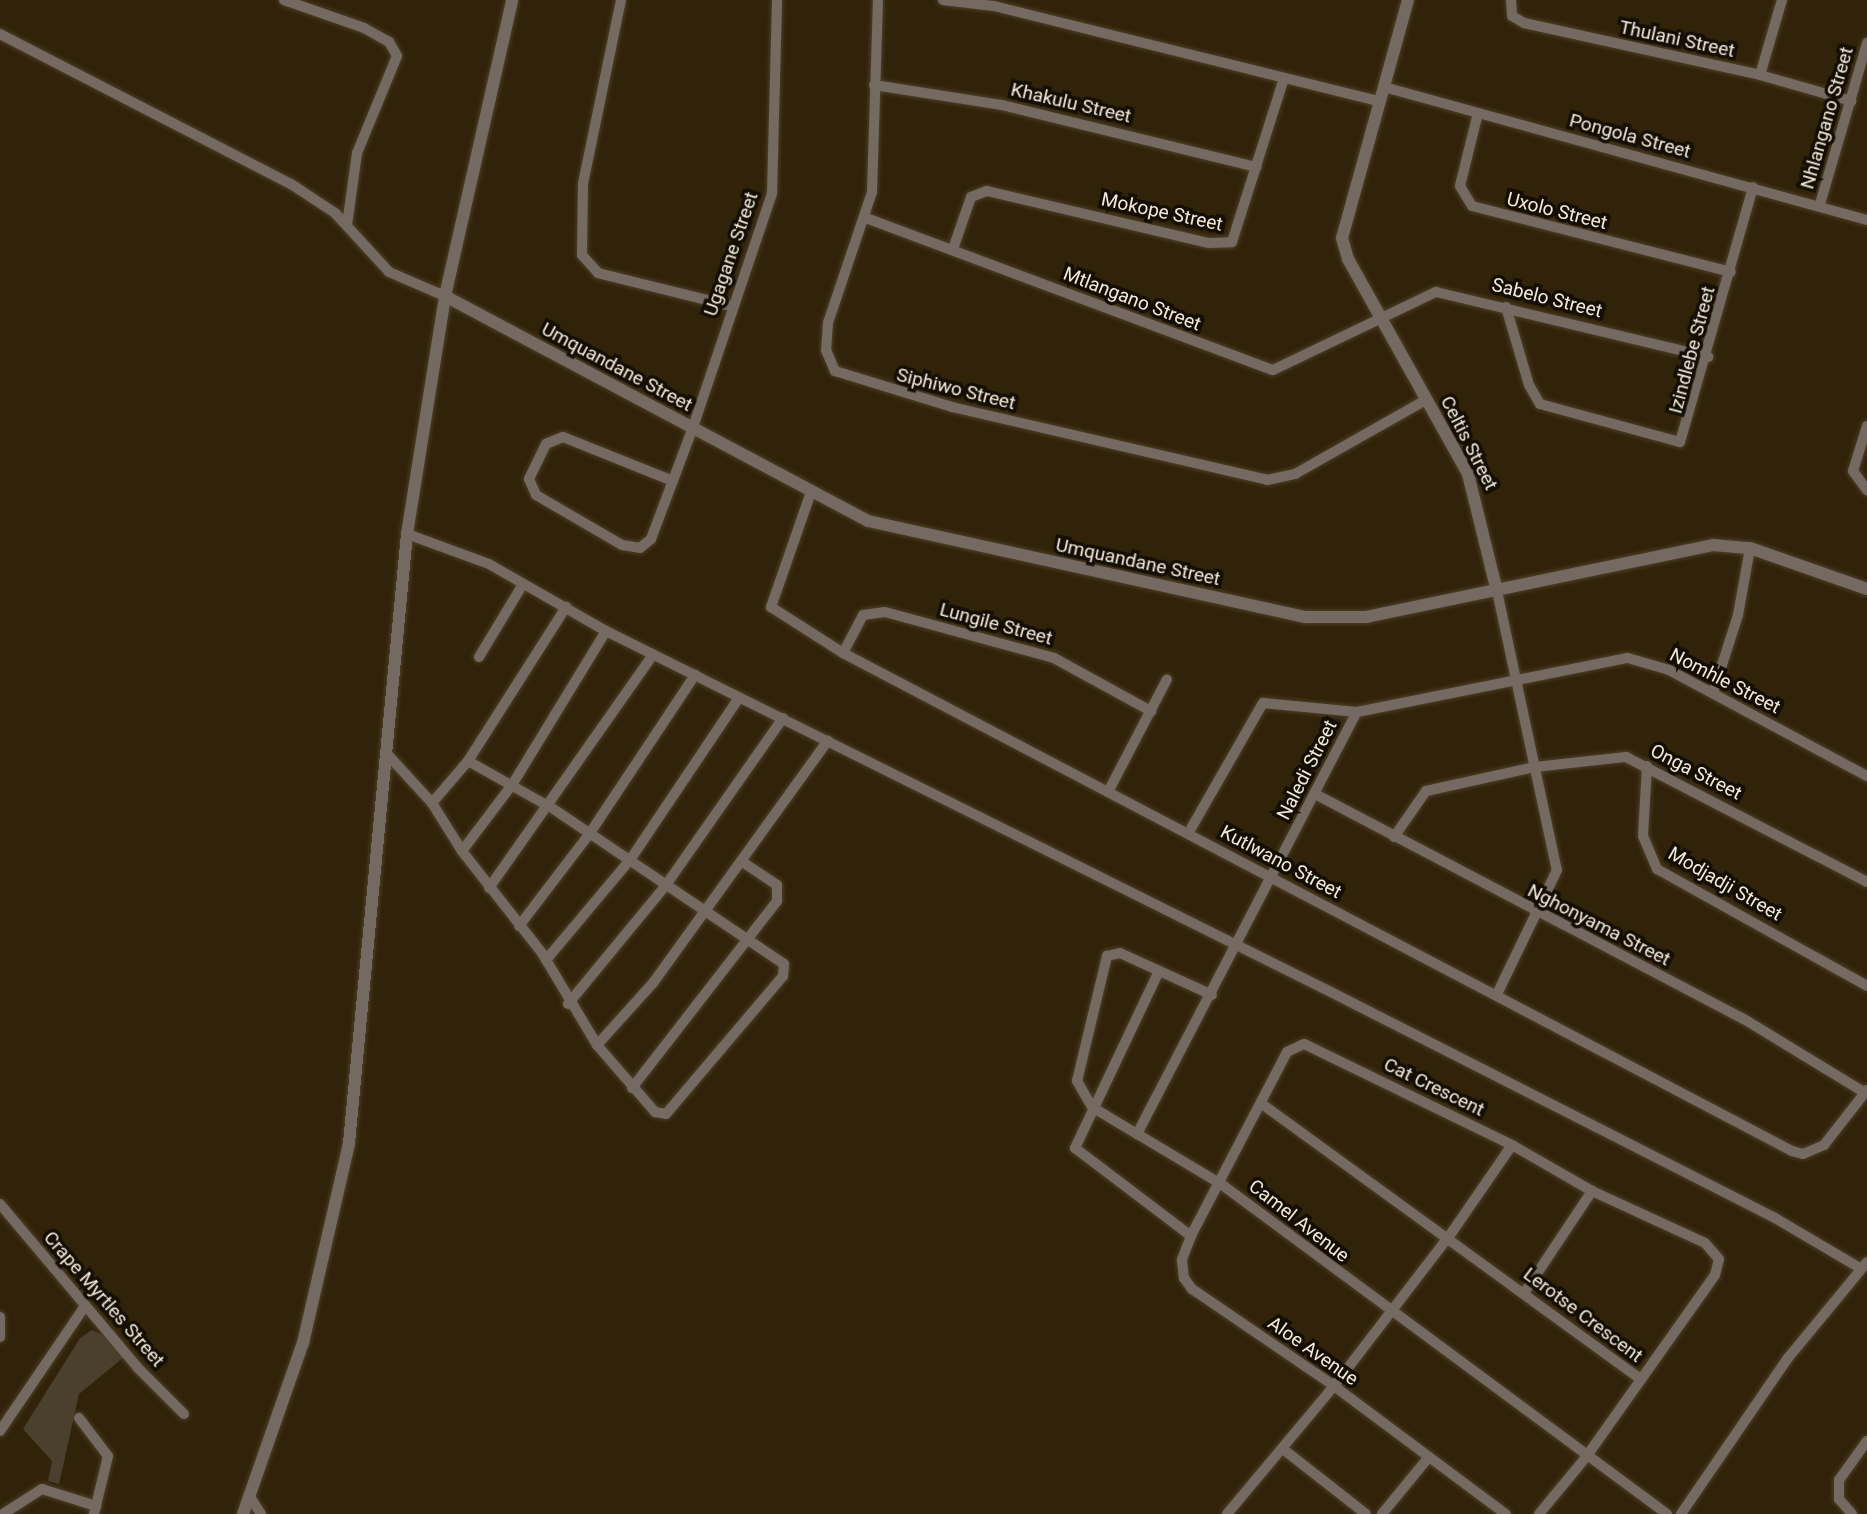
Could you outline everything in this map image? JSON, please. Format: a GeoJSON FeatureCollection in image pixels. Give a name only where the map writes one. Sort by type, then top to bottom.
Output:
{"type":"FeatureCollection","features":[{"type":"Feature","properties":{"kind":"street"},"geometry":{"type":"LineString","coordinates":[[284,0],[364,28],[389,42],[397,56],[357,153],[347,225]]}},
{"type":"Feature","properties":{"kind":"street"},"geometry":{"type":"LineString","coordinates":[[243,1514],[303,1343],[349,1143],[407,534],[445,296],[512,0]]}},
{"type":"Feature","properties":{"kind":"street"},"geometry":{"type":"LineString","coordinates":[[621,0],[583,183],[582,255],[598,273],[731,306]]}},
{"type":"Feature","properties":{"kind":"street","name":"Ugagane Street"},"geometry":{"type":"LineString","coordinates":[[673,481],[563,437],[546,444],[529,479],[536,495],[635,548],[648,544],[673,481],[692,430],[773,185],[777,0]]}},
{"type":"Feature","properties":{"kind":"street","name":"Siphiwo Street"},"geometry":{"type":"LineString","coordinates":[[878,0],[874,172],[866,218],[833,304],[826,340],[835,371],[860,383],[1267,480],[1295,474],[1426,400]]}},
{"type":"Feature","properties":{"kind":"street"},"geometry":{"type":"LineString","coordinates":[[943,0],[994,6],[1379,101]]}},
{"type":"Feature","properties":{"kind":"street","name":"Celtis Street"},"geometry":{"type":"LineString","coordinates":[[1408,0],[1342,239],[1475,491],[1557,870],[1539,915],[1497,994]]}},
{"type":"Feature","properties":{"kind":"street","name":"Thulani Street"},"geometry":{"type":"LineString","coordinates":[[1511,0],[1512,16],[1524,23],[1760,75],[1851,101]]}},
{"type":"Feature","properties":{"kind":"street"},"geometry":{"type":"LineString","coordinates":[[1760,75],[1782,0]]}},
{"type":"Feature","properties":{"kind":"street"},"geometry":{"type":"LineString","coordinates":[[0,34],[279,177],[347,225],[389,272],[445,296]]}},
{"type":"Feature","properties":{"kind":"street","name":"Nhlangano Street"},"geometry":{"type":"LineString","coordinates":[[1820,204],[1867,43]]}},
{"type":"Feature","properties":{"kind":"street","name":"Mokope Street"},"geometry":{"type":"LineString","coordinates":[[953,249],[971,197],[987,191],[1228,244],[1239,234],[1284,78]]}},
{"type":"Feature","properties":{"kind":"street","name":"Khakulu Street"},"geometry":{"type":"LineString","coordinates":[[874,85],[1002,105],[1257,167]]}},
{"type":"Feature","properties":{"kind":"street","name":"Pongola Street"},"geometry":{"type":"LineString","coordinates":[[1384,87],[1820,204],[1867,220]]}},
{"type":"Feature","properties":{"kind":"street","name":"Uxolo Street"},"geometry":{"type":"LineString","coordinates":[[1478,113],[1460,186],[1463,199],[1472,206],[1731,272]]}},
{"type":"Feature","properties":{"kind":"street","name":"Izindlebe Street"},"geometry":{"type":"LineString","coordinates":[[1506,307],[1529,385],[1540,404],[1673,443],[1685,437],[1752,187]]}},
{"type":"Feature","properties":{"kind":"street","name":"Mtlangano Street"},"geometry":{"type":"LineString","coordinates":[[866,218],[1273,370],[1381,317]]}},
{"type":"Feature","properties":{"kind":"street","name":"Sabelo Street"},"geometry":{"type":"LineString","coordinates":[[1381,317],[1436,292],[1708,357]]}},
{"type":"Feature","properties":{"kind":"street","name":"Umquandane Street"},"geometry":{"type":"LineString","coordinates":[[445,296],[810,495],[899,531],[1306,617],[1366,617],[1695,546],[1750,548],[1867,589]]}},
{"type":"Feature","properties":{"kind":"street"},"geometry":{"type":"LineString","coordinates":[[1867,426],[1853,471],[1867,490]]}},
{"type":"Feature","properties":{"kind":"street","name":"Kutlwano Street"},"geometry":{"type":"LineString","coordinates":[[810,495],[771,607],[843,653],[1803,1154],[1824,1145],[1866,1092]]}},
{"type":"Feature","properties":{"kind":"street"},"geometry":{"type":"LineString","coordinates":[[407,534],[469,554],[653,655],[1236,945],[1863,1265],[1788,1358],[1681,1514]]}},
{"type":"Feature","properties":{"kind":"street"},"geometry":{"type":"LineString","coordinates":[[1713,693],[1738,615],[1750,548]]}},
{"type":"Feature","properties":{"kind":"street"},"geometry":{"type":"LineString","coordinates":[[479,657],[523,583]]}},
{"type":"Feature","properties":{"kind":"street"},"geometry":{"type":"LineString","coordinates":[[432,803],[468,761],[566,607]]}},
{"type":"Feature","properties":{"kind":"street","name":"Lungile Street"},"geometry":{"type":"LineString","coordinates":[[843,653],[863,615],[885,612],[1054,658],[1151,711]]}},
{"type":"Feature","properties":{"kind":"street"},"geometry":{"type":"LineString","coordinates":[[461,851],[512,785],[606,631]]}},
{"type":"Feature","properties":{"kind":"street"},"geometry":{"type":"LineString","coordinates":[[489,888],[550,807],[653,655]]}},
{"type":"Feature","properties":{"kind":"street","name":"Nomhle Street"},"geometry":{"type":"LineString","coordinates":[[1517,677],[1628,658],[1670,670],[1867,776]]}},
{"type":"Feature","properties":{"kind":"street"},"geometry":{"type":"LineString","coordinates":[[519,926],[590,833],[695,675]]}},
{"type":"Feature","properties":{"kind":"street","name":"Naledi Street"},"geometry":{"type":"LineString","coordinates":[[1270,878],[1357,712],[1517,677]]}},
{"type":"Feature","properties":{"kind":"street"},"geometry":{"type":"LineString","coordinates":[[1108,792],[1167,679]]}},
{"type":"Feature","properties":{"kind":"street"},"geometry":{"type":"LineString","coordinates":[[546,960],[630,860],[739,698]]}},
{"type":"Feature","properties":{"kind":"street"},"geometry":{"type":"LineString","coordinates":[[1189,832],[1263,703],[1357,712]]}},
{"type":"Feature","properties":{"kind":"street"},"geometry":{"type":"LineString","coordinates":[[568,1004],[666,885],[783,718]]}},
{"type":"Feature","properties":{"kind":"street"},"geometry":{"type":"LineString","coordinates":[[597,1045],[638,1001],[828,740]]}},
{"type":"Feature","properties":{"kind":"street"},"geometry":{"type":"LineString","coordinates":[[388,755],[432,803],[461,851],[546,960],[568,1004],[597,1045],[632,1088],[658,1114],[667,1114],[783,976],[782,961],[550,807],[468,761]]}},
{"type":"Feature","properties":{"kind":"street","name":"Onga Street"},"geometry":{"type":"LineString","coordinates":[[1394,837],[1426,791],[1535,767],[1610,756],[1647,766],[1867,881]]}},
{"type":"Feature","properties":{"kind":"street","name":"Modjadji Street"},"geometry":{"type":"LineString","coordinates":[[1647,766],[1643,836],[1657,869],[1867,986]]}},
{"type":"Feature","properties":{"kind":"street","name":"Nghonyama Street"},"geometry":{"type":"LineString","coordinates":[[1315,794],[1539,915],[1744,1018],[1866,1092]]}},
{"type":"Feature","properties":{"kind":"street"},"geometry":{"type":"LineString","coordinates":[[632,1088],[748,940],[780,892],[774,882],[741,861]]}},
{"type":"Feature","properties":{"kind":"street"},"geometry":{"type":"LineString","coordinates":[[1137,1134],[1212,995],[1270,878]]}},
{"type":"Feature","properties":{"kind":"street"},"geometry":{"type":"LineString","coordinates":[[1092,1107],[1079,1090],[1077,1071],[1104,962],[1117,953],[1212,995]]}},
{"type":"Feature","properties":{"kind":"street"},"geometry":{"type":"LineString","coordinates":[[1159,971],[1076,1139],[1077,1153],[1191,1236]]}},
{"type":"Feature","properties":{"kind":"street","name":"Cat Crescent"},"geometry":{"type":"LineString","coordinates":[[1221,1184],[1287,1052],[1304,1044],[1512,1145]]}},
{"type":"Feature","properties":{"kind":"street","name":"Lerotse Crescent"},"geometry":{"type":"LineString","coordinates":[[1262,1104],[1450,1236],[1641,1380],[1714,1275],[1719,1259],[1692,1236],[1592,1191],[1512,1145]]}},
{"type":"Feature","properties":{"kind":"street","name":"Camel Avenue"},"geometry":{"type":"LineString","coordinates":[[1092,1107],[1221,1184],[1388,1312],[1667,1514]]}},
{"type":"Feature","properties":{"kind":"street"},"geometry":{"type":"LineString","coordinates":[[1227,1514],[1334,1386],[1388,1312],[1450,1236],[1512,1145]]}},
{"type":"Feature","properties":{"kind":"street","name":"Aloe Avenue"},"geometry":{"type":"LineString","coordinates":[[1221,1184],[1191,1236],[1182,1260],[1184,1278],[1192,1289],[1334,1386],[1506,1514]]}},
{"type":"Feature","properties":{"kind":"street"},"geometry":{"type":"LineString","coordinates":[[1524,1293],[1592,1191]]}},
{"type":"Feature","properties":{"kind":"street","name":"Crape Myrtles Street"},"geometry":{"type":"LineString","coordinates":[[0,1204],[85,1306],[184,1414]]}},
{"type":"Feature","properties":{"kind":"street"},"geometry":{"type":"LineString","coordinates":[[0,1431],[85,1306]]}},
{"type":"Feature","properties":{"kind":"street"},"geometry":{"type":"LineString","coordinates":[[0,1317],[0,1337]]}},
{"type":"Feature","properties":{"kind":"street"},"geometry":{"type":"LineString","coordinates":[[1539,1514],[1587,1457],[1641,1380]]}},
{"type":"Feature","properties":{"kind":"street"},"geometry":{"type":"LineString","coordinates":[[3,1514],[42,1489],[95,1510],[108,1457],[79,1418]]}},
{"type":"Feature","properties":{"kind":"street"},"geometry":{"type":"LineString","coordinates":[[1852,1514],[1839,1499],[1839,1480],[1867,1441]]}},
{"type":"Feature","properties":{"kind":"street"},"geometry":{"type":"LineString","coordinates":[[1283,1449],[1366,1514]]}},
{"type":"Feature","properties":{"kind":"street"},"geometry":{"type":"LineString","coordinates":[[1382,1514],[1428,1458]]}},
{"type":"Feature","properties":{"kind":"street"},"geometry":{"type":"LineString","coordinates":[[250,1497],[261,1514]]}},
{"type":"Feature","properties":{"kind":"shaded area"},"geometry":{"type":"Polygon","coordinates":[[[92,1330],[107,1337],[124,1357],[79,1394],[59,1484],[48,1481],[52,1461],[23,1429],[80,1338],[92,1330]]]}}]}
